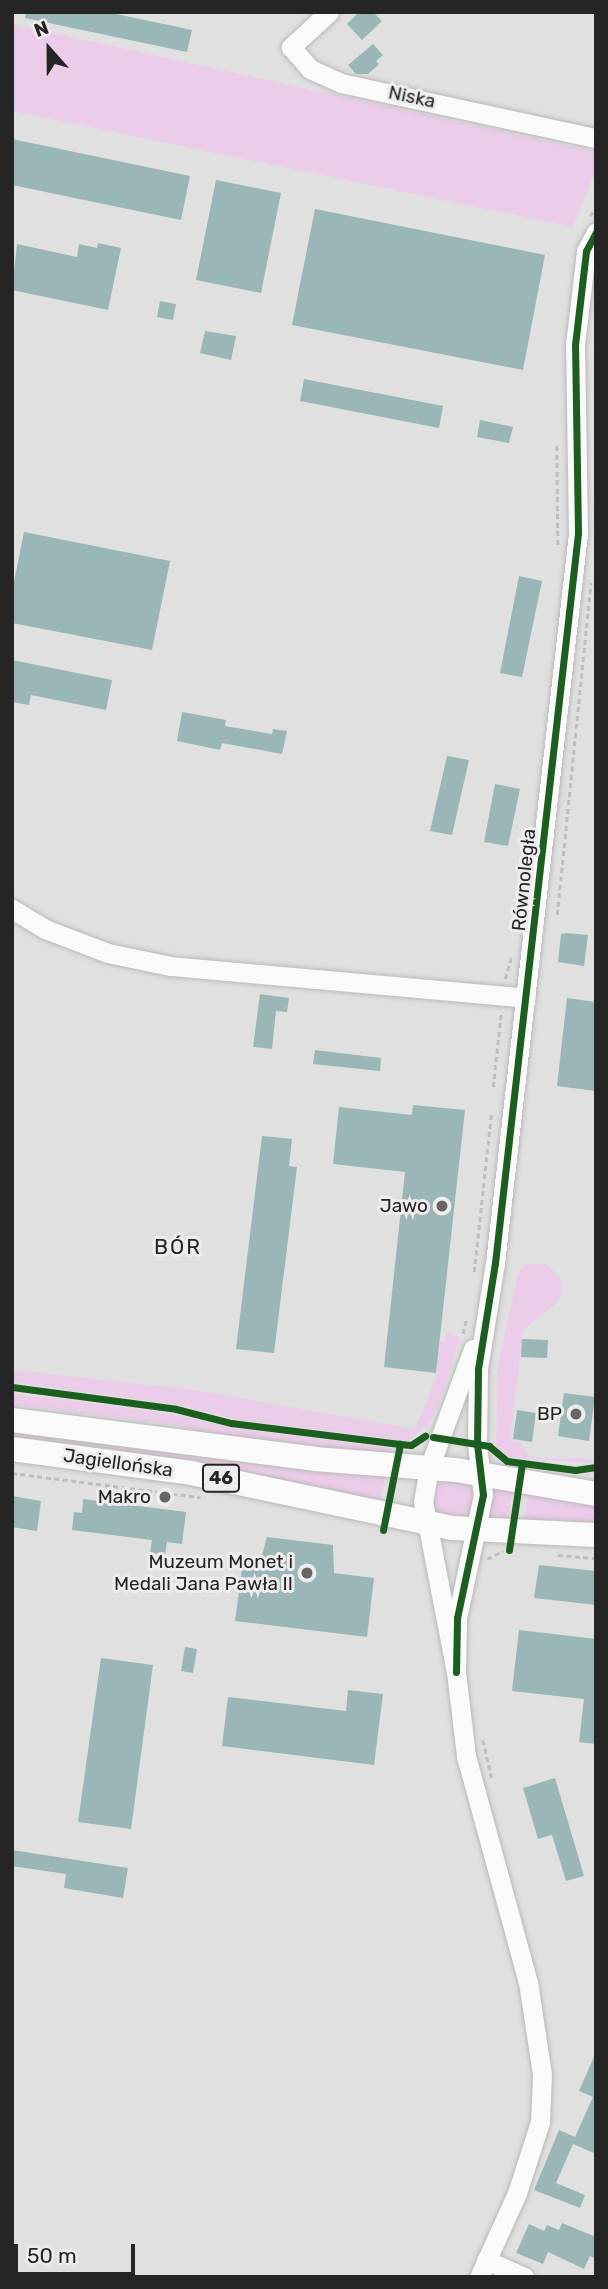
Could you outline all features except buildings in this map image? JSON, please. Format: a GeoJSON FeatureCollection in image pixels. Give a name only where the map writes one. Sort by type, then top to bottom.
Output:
{"type":"FeatureCollection","features":[{"type":"Feature","properties":{"kind":"main road","name":"Jagiellońska"},"geometry":{"type":"LineString","coordinates":[[12,1420],[315,1459],[480,1474],[596,1494]]}},
{"type":"Feature","properties":{"kind":"main road","name":"Jagiellońska"},"geometry":{"type":"LineString","coordinates":[[12,1449],[191,1473],[427,1524],[476,1531],[596,1535]]}},
{"type":"Feature","properties":{"kind":"street","name":"Niska"},"geometry":{"type":"LineString","coordinates":[[329,12],[291,47],[310,69],[341,83],[596,138]]}},
{"type":"Feature","properties":{"kind":"street","name":"Równoległa"},"geometry":{"type":"LineString","coordinates":[[456,1672],[423,1501],[429,1468],[476,1318],[526,998],[578,533],[575,345],[586,251],[596,232]]}},
{"type":"Feature","properties":{"kind":"street"},"geometry":{"type":"LineString","coordinates":[[12,909],[45,929],[108,953],[170,965],[526,998]]}},
{"type":"Feature","properties":{"kind":"street","name":"Równoległa"},"geometry":{"type":"LineString","coordinates":[[456,1672],[457,1618],[482,1495],[476,1401],[476,1318]]}},
{"type":"Feature","properties":{"kind":"street"},"geometry":{"type":"LineString","coordinates":[[456,1672],[466,1756],[528,1982],[542,2075],[540,2122],[517,2193],[483,2269],[524,2277]]}},
{"type":"Feature","properties":{"kind":"path"},"geometry":{"type":"LineString","coordinates":[[493,1087],[501,1010]]}},
{"type":"Feature","properties":{"kind":"path"},"geometry":{"type":"LineString","coordinates":[[473,1279],[491,1115]]}},
{"type":"Feature","properties":{"kind":"path"},"geometry":{"type":"LineString","coordinates":[[461,1343],[476,1318]]}},
{"type":"Feature","properties":{"kind":"path"},"geometry":{"type":"LineString","coordinates":[[12,1473],[212,1499]]}},
{"type":"Feature","properties":{"kind":"path"},"geometry":{"type":"LineString","coordinates":[[476,1560],[484,1560],[509,1550]]}},
{"type":"Feature","properties":{"kind":"path"},"geometry":{"type":"LineString","coordinates":[[482,1569],[484,1560]]}},
{"type":"Feature","properties":{"kind":"path"},"geometry":{"type":"LineString","coordinates":[[482,1732],[493,1784]]}},
{"type":"Feature","properties":{"kind":"shaded area"},"geometry":{"type":"Polygon","coordinates":[[[12,24],[596,152],[596,170],[573,227],[12,111],[12,24]]]}},
{"type":"Feature","properties":{"kind":"shaded area"},"geometry":{"type":"Polygon","coordinates":[[[545,1263],[561,1278],[562,1293],[557,1303],[523,1330],[510,1441],[521,1443],[530,1457],[592,1459],[596,1463],[514,1458],[502,1454],[496,1444],[498,1364],[518,1274],[525,1265],[545,1263]]]}},
{"type":"Feature","properties":{"kind":"shaded area"},"geometry":{"type":"Polygon","coordinates":[[[446,1333],[460,1337],[441,1399],[429,1424],[408,1441],[234,1419],[180,1405],[12,1382],[12,1370],[190,1389],[415,1429],[436,1378],[440,1341],[445,1341],[446,1333]]]}},
{"type":"Feature","properties":{"kind":"shaded area"},"geometry":{"type":"Polygon","coordinates":[[[12,1393],[172,1414],[232,1428],[391,1448],[389,1458],[214,1435],[175,1425],[12,1404],[12,1393]]]}},
{"type":"Feature","properties":{"kind":"shaded area"},"geometry":{"type":"Polygon","coordinates":[[[12,1428],[386,1473],[379,1505],[12,1441],[12,1428]]]}},
{"type":"Feature","properties":{"kind":"shaded area"},"geometry":{"type":"Polygon","coordinates":[[[454,1479],[462,1480],[468,1485],[473,1491],[473,1507],[468,1513],[462,1518],[454,1519],[446,1518],[440,1513],[435,1507],[434,1499],[435,1491],[440,1485],[446,1480],[454,1479]]]}},
{"type":"Feature","properties":{"kind":"shaded area"},"geometry":{"type":"Polygon","coordinates":[[[493,1488],[513,1488],[507,1524],[486,1523],[493,1488]]]}},
{"type":"Feature","properties":{"kind":"shaded area"},"geometry":{"type":"Polygon","coordinates":[[[528,1492],[596,1503],[596,1527],[524,1524],[528,1492]]]}},
{"type":"Feature","properties":{"kind":"cycle path"},"geometry":{"type":"LineString","coordinates":[[456,1672],[457,1618],[483,1495],[477,1444],[478,1369],[495,1263],[578,533],[575,345],[586,251],[596,232]]}},
{"type":"Feature","properties":{"kind":"cycle path"},"geometry":{"type":"LineString","coordinates":[[12,1387],[176,1409],[231,1423],[400,1444],[411,1445],[425,1436]]}},
{"type":"Feature","properties":{"kind":"cycle path"},"geometry":{"type":"LineString","coordinates":[[433,1437],[489,1446],[507,1461],[575,1470],[596,1467]]}},
{"type":"Feature","properties":{"kind":"cycle path"},"geometry":{"type":"LineString","coordinates":[[383,1530],[400,1444]]}},
{"type":"Feature","properties":{"kind":"cycle path"},"geometry":{"type":"LineString","coordinates":[[509,1550],[522,1463]]}},
{"type":"Feature","properties":{"kind":"place","name":"Jawo"},"geometry":{"type":"Point","coordinates":[442,1206]}},
{"type":"Feature","properties":{"kind":"place","name":"BP"},"geometry":{"type":"Point","coordinates":[576,1414]}},
{"type":"Feature","properties":{"kind":"place","name":"Makro"},"geometry":{"type":"Point","coordinates":[165,1497]}},
{"type":"Feature","properties":{"kind":"place","name":"Muzeum Monet i Medali Jana Pawła II"},"geometry":{"type":"Point","coordinates":[307,1573]}},
{"type":"Feature","properties":{"kind":"district","name":"BÓR"},"geometry":{"type":"Point","coordinates":[178,1247]}}]}
